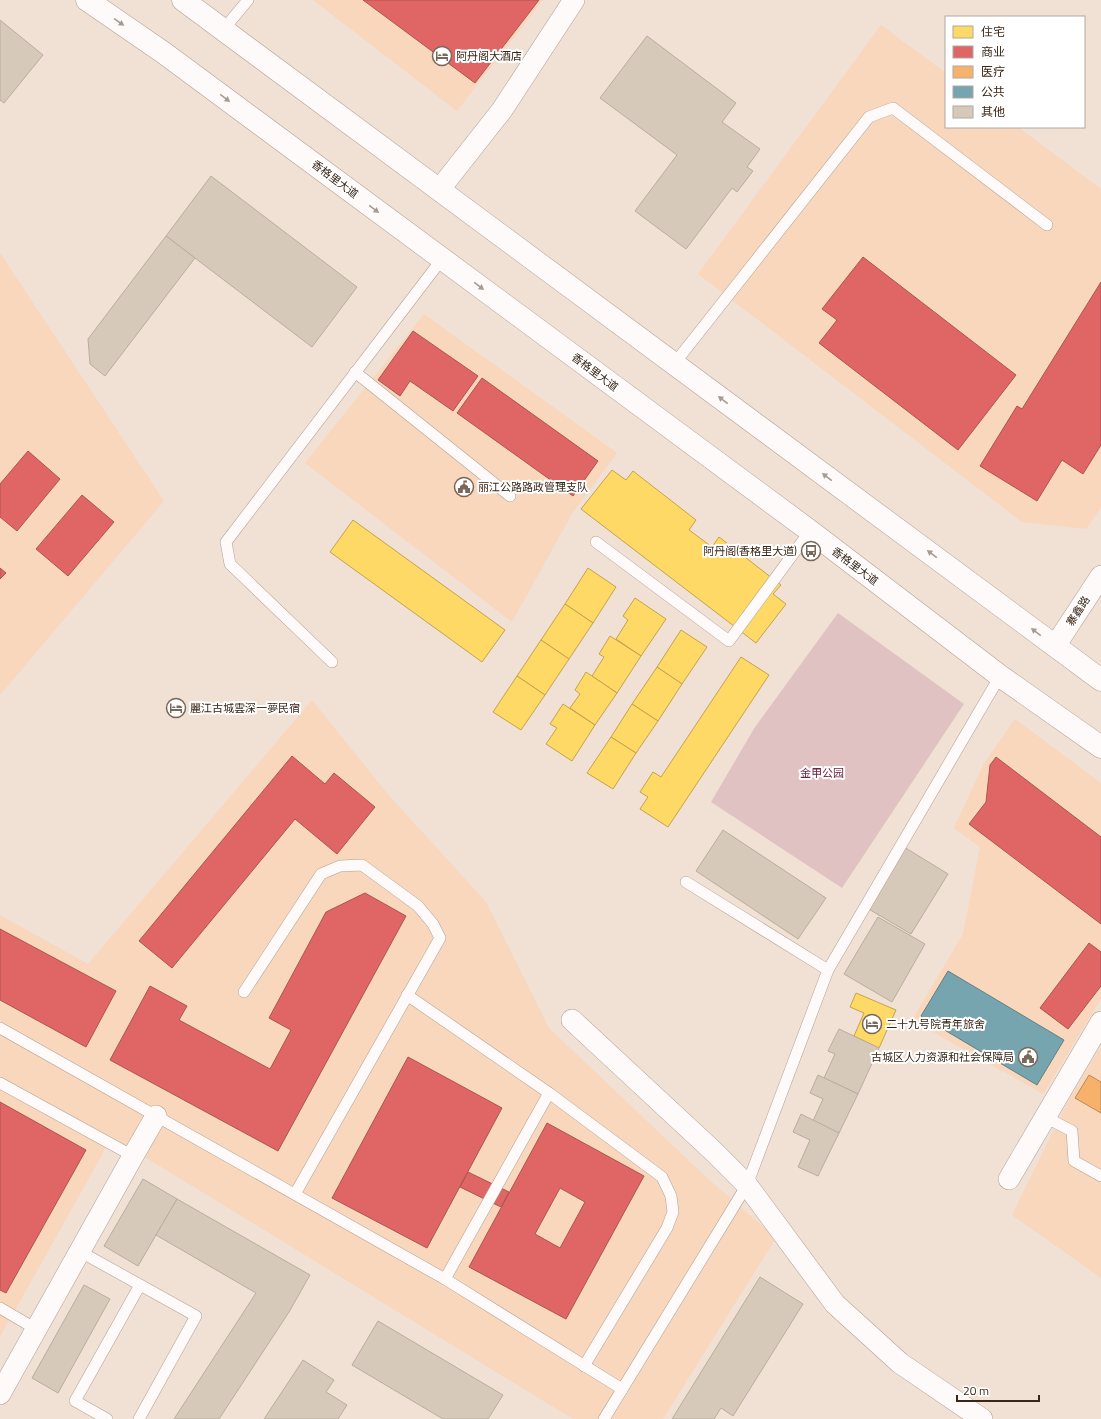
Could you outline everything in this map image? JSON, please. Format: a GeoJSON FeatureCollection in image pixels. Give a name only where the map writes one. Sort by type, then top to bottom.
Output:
{"type":"FeatureCollection","features":[{"type":"Feature","properties":{"kind":"main road","name":"香格里大道"},"geometry":{"type":"LineString","coordinates":[[87,0],[164,53],[810,531],[1000,676],[1101,747]]}},
{"type":"Feature","properties":{"kind":"main road"},"geometry":{"type":"LineString","coordinates":[[183,0],[1101,680]]}},
{"type":"Feature","properties":{"kind":"street"},"geometry":{"type":"LineString","coordinates":[[439,190],[502,110],[574,0]]}},
{"type":"Feature","properties":{"kind":"street","name":"寨鑫路"},"geometry":{"type":"LineString","coordinates":[[1055,646],[1101,576]]}},
{"type":"Feature","properties":{"kind":"street"},"geometry":{"type":"LineString","coordinates":[[572,1020],[712,1150],[747,1186],[835,1304],[900,1364],[982,1419]]}},
{"type":"Feature","properties":{"kind":"street"},"geometry":{"type":"LineString","coordinates":[[1009,1179],[1101,1022]]}},
{"type":"Feature","properties":{"kind":"street"},"geometry":{"type":"LineString","coordinates":[[0,1394],[156,1116]]}},
{"type":"Feature","properties":{"kind":"lane"},"geometry":{"type":"LineString","coordinates":[[223,30],[248,0]]}},
{"type":"Feature","properties":{"kind":"lane"},"geometry":{"type":"LineString","coordinates":[[674,364],[869,117],[893,108],[1047,225]]}},
{"type":"Feature","properties":{"kind":"lane"},"geometry":{"type":"LineString","coordinates":[[332,662],[230,564],[226,542],[442,259]]}},
{"type":"Feature","properties":{"kind":"lane"},"geometry":{"type":"LineString","coordinates":[[355,372],[510,496]]}},
{"type":"Feature","properties":{"kind":"lane"},"geometry":{"type":"LineString","coordinates":[[596,542],[729,641],[810,531]]}},
{"type":"Feature","properties":{"kind":"lane"},"geometry":{"type":"LineString","coordinates":[[604,1419],[747,1186],[828,970],[1000,676]]}},
{"type":"Feature","properties":{"kind":"lane"},"geometry":{"type":"LineString","coordinates":[[244,992],[321,874],[340,866],[362,865],[418,906],[434,924],[440,938],[295,1194]]}},
{"type":"Feature","properties":{"kind":"lane"},"geometry":{"type":"LineString","coordinates":[[686,882],[828,970]]}},
{"type":"Feature","properties":{"kind":"lane"},"geometry":{"type":"LineString","coordinates":[[407,995],[549,1093],[662,1177],[671,1196],[673,1212],[667,1228],[584,1366]]}},
{"type":"Feature","properties":{"kind":"lane"},"geometry":{"type":"LineString","coordinates":[[0,1028],[445,1279],[622,1389]]}},
{"type":"Feature","properties":{"kind":"lane"},"geometry":{"type":"LineString","coordinates":[[0,1083],[133,1156]]}},
{"type":"Feature","properties":{"kind":"lane"},"geometry":{"type":"LineString","coordinates":[[445,1279],[549,1093]]}},
{"type":"Feature","properties":{"kind":"lane"},"geometry":{"type":"LineString","coordinates":[[1045,1117],[1072,1131],[1074,1161],[1101,1176]]}},
{"type":"Feature","properties":{"kind":"lane"},"geometry":{"type":"LineString","coordinates":[[79,1251],[196,1316],[139,1419]]}},
{"type":"Feature","properties":{"kind":"lane"},"geometry":{"type":"LineString","coordinates":[[107,1419],[76,1401],[140,1285]]}},
{"type":"Feature","properties":{"kind":"lane"},"geometry":{"type":"LineString","coordinates":[[0,1308],[36,1328]]}},
{"type":"Feature","properties":{"kind":"shaded area","name":"阿丹阁大酒店"},"geometry":{"type":"Polygon","coordinates":[[[313,0],[543,0],[457,111],[313,0]]]}},
{"type":"Feature","properties":{"kind":"shaded area"},"geometry":{"type":"Polygon","coordinates":[[[881,25],[945,72],[945,128],[1019,128],[1101,189],[1101,507],[1086,529],[1022,522],[698,274],[881,25]]]}},
{"type":"Feature","properties":{"kind":"shaded area"},"geometry":{"type":"Polygon","coordinates":[[[0,253],[164,501],[0,695],[0,253]]]}},
{"type":"Feature","properties":{"kind":"shaded area","name":"丽江公路路政管理支队"},"geometry":{"type":"Polygon","coordinates":[[[424,314],[617,453],[573,512],[512,622],[305,463],[424,314]]]}},
{"type":"Feature","properties":{"kind":"shaded area"},"geometry":{"type":"Polygon","coordinates":[[[312,700],[386,792],[486,902],[549,1028],[706,1177],[776,1238],[663,1419],[573,1419],[112,1137],[0,1337],[0,915],[88,964],[312,700]]]}},
{"type":"Feature","properties":{"kind":"shaded area"},"geometry":{"type":"Polygon","coordinates":[[[1015,719],[1101,783],[1101,999],[1043,1094],[912,1020],[963,934],[980,847],[954,828],[984,763],[1015,719]]]}},
{"type":"Feature","properties":{"kind":"shaded area"},"geometry":{"type":"Polygon","coordinates":[[[1101,1046],[1101,1278],[1012,1215],[1069,1099],[1101,1046]]]}},
{"type":"Feature","properties":{"kind":"green space","name":"金甲公园"},"geometry":{"type":"Polygon","coordinates":[[[838,613],[964,704],[842,888],[711,802],[755,727],[838,613]]]}},
{"type":"Feature","properties":{"kind":"building: 住宅"},"geometry":{"type":"Polygon","coordinates":[[[612,470],[626,480],[633,471],[696,520],[689,530],[712,547],[719,537],[781,585],[773,594],[786,604],[756,643],[581,509],[612,470]]]}},
{"type":"Feature","properties":{"kind":"building: 住宅"},"geometry":{"type":"Polygon","coordinates":[[[353,520],[505,630],[482,662],[330,552],[353,520]]]}},
{"type":"Feature","properties":{"kind":"building: 住宅"},"geometry":{"type":"Polygon","coordinates":[[[588,568],[616,587],[593,623],[565,604],[588,568]]]}},
{"type":"Feature","properties":{"kind":"building: 住宅"},"geometry":{"type":"Polygon","coordinates":[[[635,598],[666,619],[641,656],[616,639],[628,620],[623,616],[635,598]]]}},
{"type":"Feature","properties":{"kind":"building: 住宅"},"geometry":{"type":"Polygon","coordinates":[[[565,604],[593,623],[569,659],[541,640],[565,604]]]}},
{"type":"Feature","properties":{"kind":"building: 住宅"},"geometry":{"type":"Polygon","coordinates":[[[681,630],[707,647],[682,684],[657,667],[681,630]]]}},
{"type":"Feature","properties":{"kind":"building: 住宅"},"geometry":{"type":"Polygon","coordinates":[[[610,636],[641,656],[617,693],[592,676],[604,657],[599,654],[610,636]]]}},
{"type":"Feature","properties":{"kind":"building: 住宅"},"geometry":{"type":"Polygon","coordinates":[[[541,640],[569,659],[545,695],[517,676],[541,640]]]}},
{"type":"Feature","properties":{"kind":"building: 住宅"},"geometry":{"type":"Polygon","coordinates":[[[741,657],[769,675],[668,827],[640,809],[648,797],[640,792],[653,772],[661,777],[741,657]]]}},
{"type":"Feature","properties":{"kind":"building: 住宅"},"geometry":{"type":"Polygon","coordinates":[[[657,667],[682,684],[658,721],[632,704],[657,667]]]}},
{"type":"Feature","properties":{"kind":"building: 住宅"},"geometry":{"type":"Polygon","coordinates":[[[586,672],[617,693],[595,725],[570,708],[580,694],[575,690],[586,672]]]}},
{"type":"Feature","properties":{"kind":"building: 住宅"},"geometry":{"type":"Polygon","coordinates":[[[517,676],[545,695],[521,730],[493,712],[517,676]]]}},
{"type":"Feature","properties":{"kind":"building: 住宅"},"geometry":{"type":"Polygon","coordinates":[[[563,704],[595,725],[572,761],[546,744],[557,728],[550,724],[563,704]]]}},
{"type":"Feature","properties":{"kind":"building: 住宅"},"geometry":{"type":"Polygon","coordinates":[[[632,704],[658,721],[636,753],[611,737],[632,704]]]}},
{"type":"Feature","properties":{"kind":"building: 住宅"},"geometry":{"type":"Polygon","coordinates":[[[611,737],[636,753],[613,789],[587,773],[611,737]]]}},
{"type":"Feature","properties":{"kind":"building: 住宅"},"geometry":{"type":"Polygon","coordinates":[[[856,993],[896,1010],[879,1048],[854,1036],[864,1013],[850,1007],[856,993]]]}},
{"type":"Feature","properties":{"kind":"building: 商业"},"geometry":{"type":"Polygon","coordinates":[[[363,0],[539,0],[475,83],[363,0]]]}},
{"type":"Feature","properties":{"kind":"building: 商业"},"geometry":{"type":"Polygon","coordinates":[[[863,257],[1016,375],[958,450],[819,343],[837,320],[822,309],[863,257]]]}},
{"type":"Feature","properties":{"kind":"building: 商业"},"geometry":{"type":"Polygon","coordinates":[[[1101,282],[1101,445],[1083,474],[1062,460],[1037,501],[980,466],[1017,406],[1022,409],[1101,282]]]}},
{"type":"Feature","properties":{"kind":"building: 商业"},"geometry":{"type":"Polygon","coordinates":[[[413,331],[478,376],[453,411],[410,381],[400,396],[378,380],[413,331]]]}},
{"type":"Feature","properties":{"kind":"building: 商业"},"geometry":{"type":"Polygon","coordinates":[[[482,378],[598,461],[573,496],[457,413],[482,378]]]}},
{"type":"Feature","properties":{"kind":"building: 商业"},"geometry":{"type":"Polygon","coordinates":[[[28,451],[60,479],[17,531],[0,517],[0,484],[28,451]]]}},
{"type":"Feature","properties":{"kind":"building: 商业"},"geometry":{"type":"Polygon","coordinates":[[[82,495],[114,522],[68,576],[36,549],[82,495]]]}},
{"type":"Feature","properties":{"kind":"building: 商业"},"geometry":{"type":"Polygon","coordinates":[[[0,568],[6,573],[0,579],[0,568]]]}},
{"type":"Feature","properties":{"kind":"building: 商业"},"geometry":{"type":"Polygon","coordinates":[[[292,756],[325,784],[334,773],[375,807],[337,854],[295,819],[172,968],[139,941],[292,756]]]}},
{"type":"Feature","properties":{"kind":"building: 商业"},"geometry":{"type":"Polygon","coordinates":[[[996,757],[1101,837],[1101,924],[969,824],[986,802],[990,765],[996,757]]]}},
{"type":"Feature","properties":{"kind":"building: 商业"},"geometry":{"type":"Polygon","coordinates":[[[365,893],[406,916],[278,1151],[110,1060],[150,986],[187,1006],[179,1020],[270,1069],[291,1030],[269,1018],[326,912],[365,893]]]}},
{"type":"Feature","properties":{"kind":"building: 商业"},"geometry":{"type":"Polygon","coordinates":[[[0,929],[116,991],[86,1047],[0,1000],[0,929]]]}},
{"type":"Feature","properties":{"kind":"building: 商业"},"geometry":{"type":"Polygon","coordinates":[[[1089,943],[1101,952],[1101,986],[1068,1029],[1040,1008],[1089,943]]]}},
{"type":"Feature","properties":{"kind":"building: 商业"},"geometry":{"type":"Polygon","coordinates":[[[408,1057],[502,1108],[427,1248],[332,1198],[408,1057]]]}},
{"type":"Feature","properties":{"kind":"building: 商业"},"geometry":{"type":"Polygon","coordinates":[[[0,1102],[86,1150],[6,1293],[0,1290],[0,1102]]]}},
{"type":"Feature","properties":{"kind":"building: 商业"},"geometry":{"type":"Polygon","coordinates":[[[547,1123],[644,1176],[566,1319],[469,1267],[547,1123]],[[560,1188],[535,1234],[560,1248],[585,1202],[560,1188]]]}},
{"type":"Feature","properties":{"kind":"building: 商业"},"geometry":{"type":"Polygon","coordinates":[[[468,1172],[509,1192],[501,1207],[460,1187],[468,1172]]]}},
{"type":"Feature","properties":{"kind":"building: 医疗"},"geometry":{"type":"Polygon","coordinates":[[[1089,1075],[1101,1082],[1101,1113],[1075,1098],[1089,1075]]]}},
{"type":"Feature","properties":{"kind":"building: 公共"},"geometry":{"type":"Polygon","coordinates":[[[948,971],[1064,1040],[1037,1085],[921,1016],[948,971]]]}},
{"type":"Feature","properties":{"kind":"building: 其他"},"geometry":{"type":"Polygon","coordinates":[[[0,20],[43,55],[4,103],[0,100],[0,20]]]}},
{"type":"Feature","properties":{"kind":"building: 其他"},"geometry":{"type":"Polygon","coordinates":[[[647,36],[736,103],[722,122],[760,149],[747,167],[753,171],[737,192],[732,188],[686,249],[635,211],[677,155],[600,98],[647,36]]]}},
{"type":"Feature","properties":{"kind":"building: 其他"},"geometry":{"type":"Polygon","coordinates":[[[211,176],[357,287],[312,347],[166,236],[211,176]]]}},
{"type":"Feature","properties":{"kind":"building: 其他"},"geometry":{"type":"Polygon","coordinates":[[[166,236],[195,258],[105,376],[90,364],[88,339],[166,236]]]}},
{"type":"Feature","properties":{"kind":"building: 其他"},"geometry":{"type":"Polygon","coordinates":[[[723,830],[826,898],[798,939],[696,871],[723,830]]]}},
{"type":"Feature","properties":{"kind":"building: 其他"},"geometry":{"type":"Polygon","coordinates":[[[904,847],[948,874],[911,934],[867,908],[904,847]]]}},
{"type":"Feature","properties":{"kind":"building: 其他"},"geometry":{"type":"Polygon","coordinates":[[[878,917],[925,944],[892,1002],[844,974],[878,917]]]}},
{"type":"Feature","properties":{"kind":"building: 其他"},"geometry":{"type":"Polygon","coordinates":[[[839,1029],[879,1048],[858,1094],[824,1078],[835,1054],[828,1051],[839,1029]]]}},
{"type":"Feature","properties":{"kind":"building: 其他"},"geometry":{"type":"Polygon","coordinates":[[[818,1075],[858,1094],[839,1133],[813,1121],[823,1099],[810,1093],[818,1075]]]}},
{"type":"Feature","properties":{"kind":"building: 其他"},"geometry":{"type":"Polygon","coordinates":[[[801,1114],[839,1133],[818,1176],[798,1167],[810,1140],[793,1132],[801,1114]]]}},
{"type":"Feature","properties":{"kind":"building: 其他"},"geometry":{"type":"Polygon","coordinates":[[[143,1179],[177,1199],[138,1266],[104,1246],[143,1179]]]}},
{"type":"Feature","properties":{"kind":"building: 其他"},"geometry":{"type":"Polygon","coordinates":[[[177,1199],[310,1275],[289,1312],[219,1419],[174,1419],[256,1293],[156,1235],[177,1199]]]}},
{"type":"Feature","properties":{"kind":"building: 其他"},"geometry":{"type":"Polygon","coordinates":[[[760,1277],[803,1304],[733,1416],[721,1408],[714,1419],[672,1419],[760,1277]]]}},
{"type":"Feature","properties":{"kind":"building: 其他"},"geometry":{"type":"Polygon","coordinates":[[[84,1285],[110,1299],[58,1393],[32,1378],[84,1285]]]}},
{"type":"Feature","properties":{"kind":"building: 其他"},"geometry":{"type":"Polygon","coordinates":[[[378,1321],[503,1395],[488,1419],[443,1419],[352,1365],[378,1321]]]}},
{"type":"Feature","properties":{"kind":"building: 其他"},"geometry":{"type":"Polygon","coordinates":[[[303,1360],[334,1380],[326,1392],[347,1405],[338,1419],[264,1419],[303,1360]]]}},
{"type":"Feature","properties":{"kind":"place","name":"阿丹阁大酒店"},"geometry":{"type":"Point","coordinates":[442,56]}},
{"type":"Feature","properties":{"kind":"place","name":"丽江公路路政管理支队"},"geometry":{"type":"Point","coordinates":[464,487]}},
{"type":"Feature","properties":{"kind":"place","name":"阿丹阁(香格里大道)"},"geometry":{"type":"Point","coordinates":[811,551]}},
{"type":"Feature","properties":{"kind":"place","name":"麗江古城雲深一夢民宿"},"geometry":{"type":"Point","coordinates":[176,708]}},
{"type":"Feature","properties":{"kind":"place","name":"二十九号院青年旅舍"},"geometry":{"type":"Point","coordinates":[872,1024]}},
{"type":"Feature","properties":{"kind":"place","name":"古城区人力资源和社会保障局"},"geometry":{"type":"Point","coordinates":[1028,1057]}}]}
